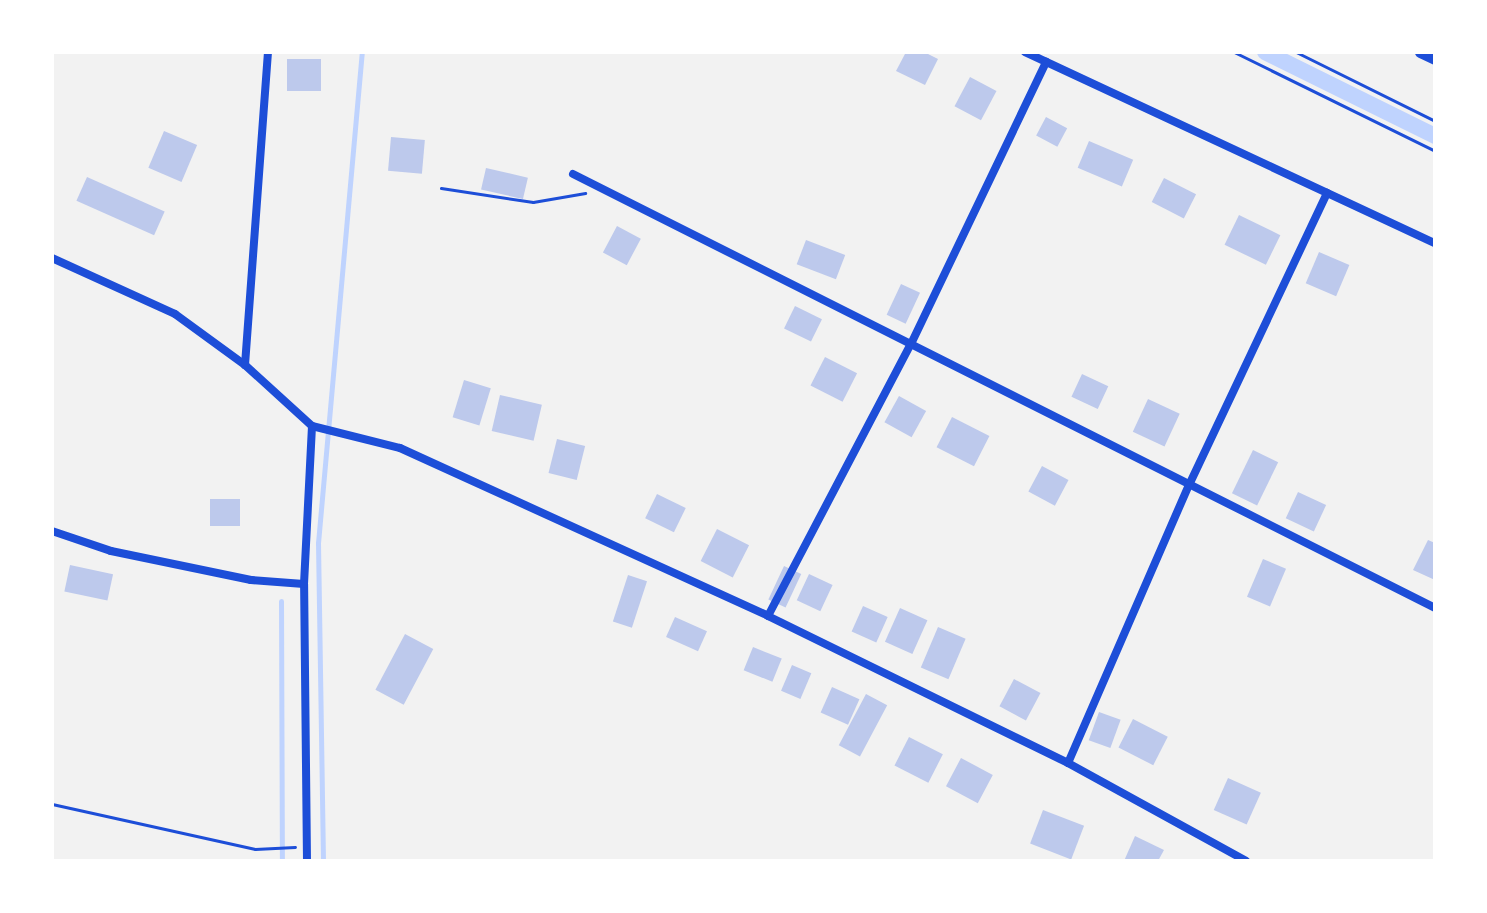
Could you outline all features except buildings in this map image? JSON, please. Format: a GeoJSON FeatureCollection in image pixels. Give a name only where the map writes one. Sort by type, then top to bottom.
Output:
{"type":"FeatureCollection","features":[{"type":"Feature","properties":{"kind":"main road"},"geometry":{"type":"LineString","coordinates":[[1420,52],[1435,59]]}},
{"type":"Feature","properties":{"kind":"street"},"geometry":{"type":"LineString","coordinates":[[245,365],[268,52]]}},
{"type":"Feature","properties":{"kind":"street"},"geometry":{"type":"LineString","coordinates":[[1025,52],[1435,243]]}},
{"type":"Feature","properties":{"kind":"street"},"geometry":{"type":"LineString","coordinates":[[768,616],[911,344],[1046,62]]}},
{"type":"Feature","properties":{"kind":"street"},"geometry":{"type":"LineString","coordinates":[[573,174],[1435,608]]}},
{"type":"Feature","properties":{"kind":"street"},"geometry":{"type":"LineString","coordinates":[[1068,763],[1190,483],[1327,193]]}},
{"type":"Feature","properties":{"kind":"street"},"geometry":{"type":"LineString","coordinates":[[52,258],[175,314],[245,365],[312,426],[400,448],[768,616],[1068,763],[1246,861]]}},
{"type":"Feature","properties":{"kind":"street"},"geometry":{"type":"LineString","coordinates":[[307,861],[304,584],[312,426]]}},
{"type":"Feature","properties":{"kind":"street"},"geometry":{"type":"LineString","coordinates":[[52,531],[111,551],[251,580],[304,584]]}},
{"type":"Feature","properties":{"kind":"path"},"geometry":{"type":"LineString","coordinates":[[1234,52],[1435,151]]}},
{"type":"Feature","properties":{"kind":"path"},"geometry":{"type":"LineString","coordinates":[[1296,52],[1435,121]]}},
{"type":"Feature","properties":{"kind":"path"},"geometry":{"type":"LineString","coordinates":[[441,188],[533,202],[605,190]]}},
{"type":"Feature","properties":{"kind":"path"},"geometry":{"type":"LineString","coordinates":[[52,804],[255,849],[307,847]]}},
{"type":"Feature","properties":{"kind":"waterway"},"geometry":{"type":"LineString","coordinates":[[323,861],[318,543],[362,52]]}},
{"type":"Feature","properties":{"kind":"waterway"},"geometry":{"type":"LineString","coordinates":[[1265,52],[1435,136]]}},
{"type":"Feature","properties":{"kind":"waterway"},"geometry":{"type":"LineString","coordinates":[[281,601],[282,861]]}}]}
